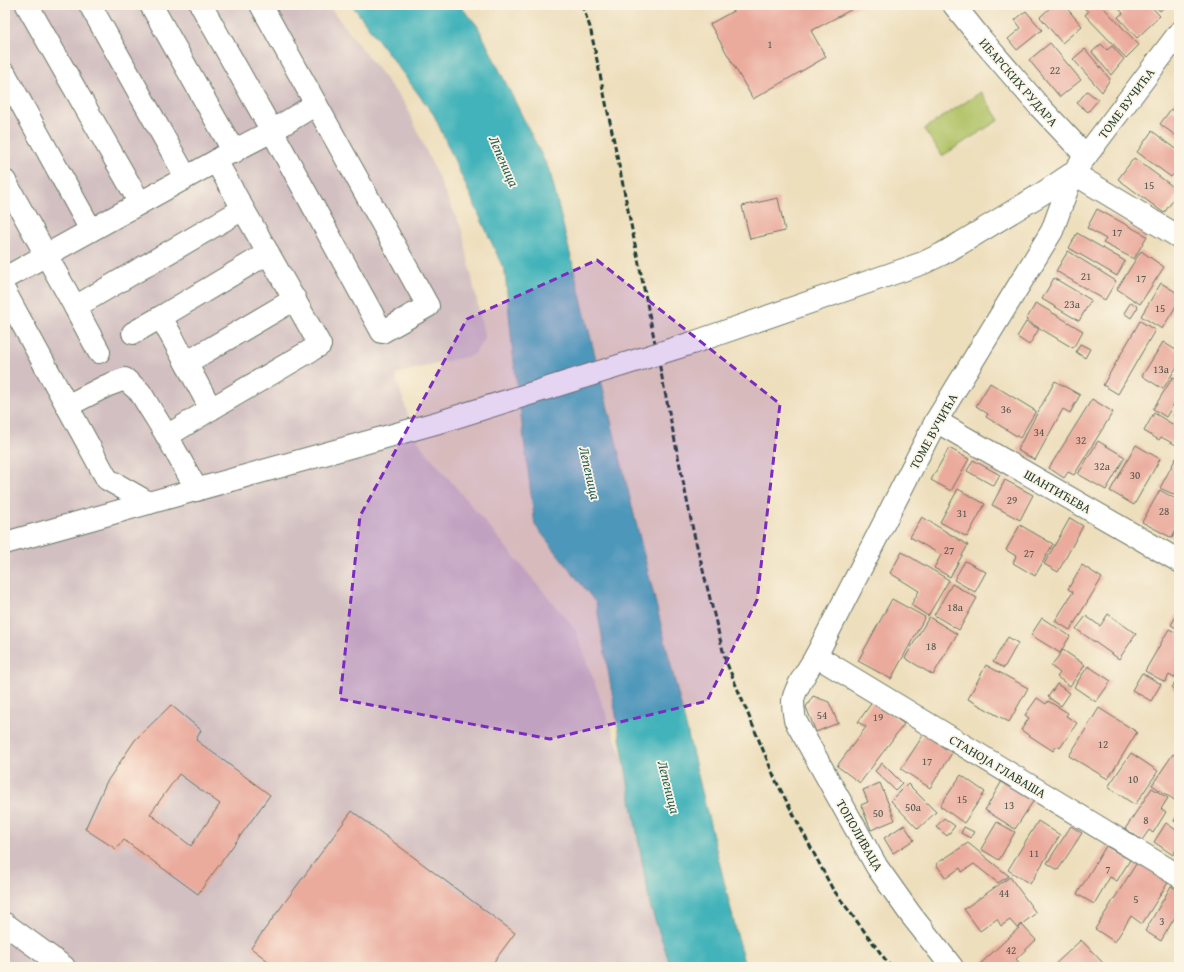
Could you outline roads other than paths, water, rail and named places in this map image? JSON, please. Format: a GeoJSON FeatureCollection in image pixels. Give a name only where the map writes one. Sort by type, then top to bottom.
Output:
{"type":"FeatureCollection","features":[{"type":"Feature","properties":{"kind":"street"},"geometry":{"type":"LineString","coordinates":[[27,5],[140,203]]}},
{"type":"Feature","properties":{"kind":"street"},"geometry":{"type":"LineString","coordinates":[[90,5],[186,177]]}},
{"type":"Feature","properties":{"kind":"street"},"geometry":{"type":"LineString","coordinates":[[151,5],[225,156],[243,209],[320,345],[167,436]]}},
{"type":"Feature","properties":{"kind":"street"},"geometry":{"type":"LineString","coordinates":[[201,5],[382,332],[428,306],[261,5]]}},
{"type":"Feature","properties":{"kind":"street","name":"ИБАРСКИХ РУДАРА"},"geometry":{"type":"LineString","coordinates":[[954,5],[1038,106],[1086,156]]}},
{"type":"Feature","properties":{"kind":"street","name":"ТОМЕ ВУЧИЋА"},"geometry":{"type":"LineString","coordinates":[[796,692],[816,656],[936,421],[1052,231],[1073,174],[1179,33]]}},
{"type":"Feature","properties":{"kind":"street"},"geometry":{"type":"LineString","coordinates":[[5,74],[91,230]]}},
{"type":"Feature","properties":{"kind":"street"},"geometry":{"type":"LineString","coordinates":[[5,278],[272,131],[316,104]]}},
{"type":"Feature","properties":{"kind":"street"},"geometry":{"type":"LineString","coordinates":[[1073,174],[1179,237]]}},
{"type":"Feature","properties":{"kind":"street","name":"ТОМЕ ВУЧИЋА"},"geometry":{"type":"LineString","coordinates":[[5,543],[443,421],[692,343],[923,263],[962,243],[1073,174]]}},
{"type":"Feature","properties":{"kind":"street"},"geometry":{"type":"LineString","coordinates":[[5,181],[100,352]]}},
{"type":"Feature","properties":{"kind":"street"},"geometry":{"type":"LineString","coordinates":[[1019,208],[1033,209],[1041,212],[1048,217],[1052,231]]}},
{"type":"Feature","properties":{"kind":"street"},"geometry":{"type":"LineString","coordinates":[[75,307],[243,209]]}},
{"type":"Feature","properties":{"kind":"street"},"geometry":{"type":"LineString","coordinates":[[133,333],[268,253]]}},
{"type":"Feature","properties":{"kind":"street"},"geometry":{"type":"LineString","coordinates":[[5,292],[107,479],[148,503]]}},
{"type":"Feature","properties":{"kind":"street"},"geometry":{"type":"LineString","coordinates":[[186,363],[295,299]]}},
{"type":"Feature","properties":{"kind":"street"},"geometry":{"type":"LineString","coordinates":[[161,317],[211,409]]}},
{"type":"Feature","properties":{"kind":"street"},"geometry":{"type":"LineString","coordinates":[[68,406],[106,386],[125,379],[140,392],[167,436],[197,490]]}},
{"type":"Feature","properties":{"kind":"street","name":"ШАНТИЋЕВА"},"geometry":{"type":"LineString","coordinates":[[936,421],[1179,561]]}},
{"type":"Feature","properties":{"kind":"street","name":"СТАНОЈА ГЛАВАША"},"geometry":{"type":"LineString","coordinates":[[816,656],[1179,876]]}},
{"type":"Feature","properties":{"kind":"street","name":"ТОПОЛИВАЦА"},"geometry":{"type":"LineString","coordinates":[[796,692],[793,700],[795,720],[869,853],[877,867],[911,915],[952,967]]}},
{"type":"Feature","properties":{"kind":"street"},"geometry":{"type":"LineString","coordinates":[[5,924],[64,967]]}},
{"type":"Feature","properties":{"kind":"water","name":"Лепеница"},"geometry":{"type":"Polygon","coordinates":[[[352,5],[459,5],[477,25],[550,172],[745,967],[671,967],[650,905],[596,603],[535,525],[513,355],[505,272],[434,115],[352,5]]]}},
{"type":"Feature","properties":{"kind":"railway"},"geometry":{"type":"LineString","coordinates":[[582,5],[590,27],[693,530],[725,659],[776,781],[832,888],[891,967]]}}]}
